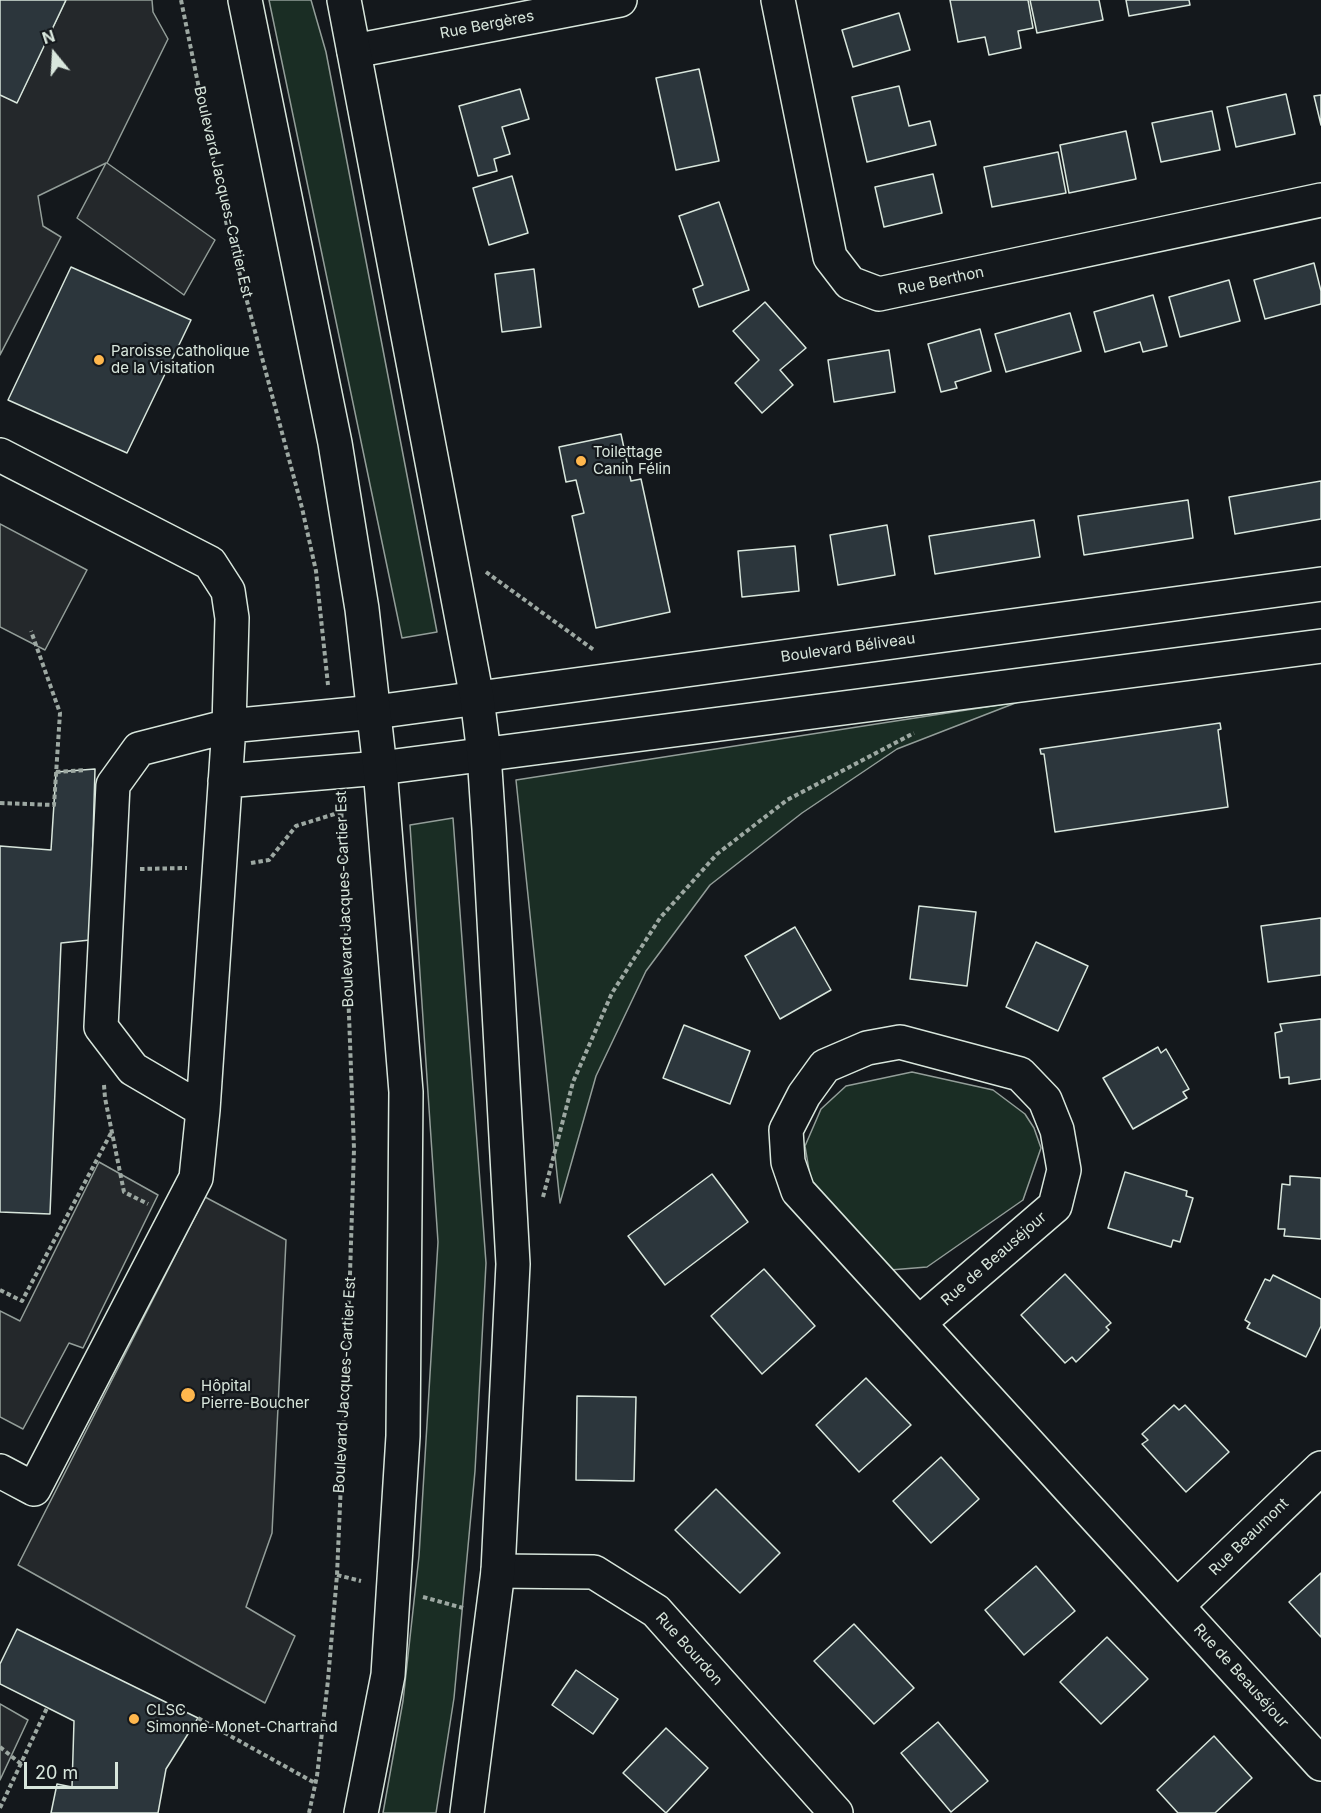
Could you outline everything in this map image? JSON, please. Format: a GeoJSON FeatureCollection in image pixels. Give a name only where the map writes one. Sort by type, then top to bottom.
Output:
{"type":"FeatureCollection","features":[{"type":"Feature","properties":{"kind":"street"},"geometry":{"type":"LineString","coordinates":[[245,0],[335,443],[362,609],[375,712],[406,1092],[404,1436],[388,1675],[360,1813]]}},
{"type":"Feature","properties":{"kind":"street"},"geometry":{"type":"LineString","coordinates":[[344,0],[477,698],[484,754],[513,1264],[498,1571],[467,1813]]}},
{"type":"Feature","properties":{"kind":"street","name":"Rue Bergères"},"geometry":{"type":"LineString","coordinates":[[354,51],[620,0]]}},
{"type":"Feature","properties":{"kind":"street","name":"Rue Berthon"},"geometry":{"type":"LineString","coordinates":[[778,0],[830,257],[850,283],[879,294],[1321,200]]}},
{"type":"Feature","properties":{"kind":"street"},"geometry":{"type":"LineString","coordinates":[[0,455],[210,563],[228,591],[232,618],[229,726],[203,1110],[196,1178],[34,1488],[0,1471]]}},
{"type":"Feature","properties":{"kind":"street","name":"Boulevard Béliveau"},"geometry":{"type":"LineString","coordinates":[[101,1027],[113,785],[140,749],[229,726],[375,712],[1321,584]]}},
{"type":"Feature","properties":{"kind":"street"},"geometry":{"type":"LineString","coordinates":[[225,782],[380,768],[1321,646]]}},
{"type":"Feature","properties":{"kind":"street"},"geometry":{"type":"LineString","coordinates":[[101,1027],[133,1069],[203,1110]]}},
{"type":"Feature","properties":{"kind":"street","name":"Rue de Beauséjour"},"geometry":{"type":"LineString","coordinates":[[919,1323],[1055,1206],[1064,1170],[1057,1130],[1045,1100],[1020,1074],[900,1042],[867,1048],[825,1066],[804,1095],[786,1130],[788,1162],[798,1191],[1321,1764]]}},
{"type":"Feature","properties":{"kind":"street","name":"Rue Beaumont"},"geometry":{"type":"LineString","coordinates":[[1177,1606],[1321,1468]]}},
{"type":"Feature","properties":{"kind":"street","name":"Rue Bourdon"},"geometry":{"type":"LineString","coordinates":[[498,1571],[594,1572],[656,1611],[836,1813]]}},
{"type":"Feature","properties":{"kind":"path","name":"Boulevard Jacques-Cartier Est"},"geometry":{"type":"LineString","coordinates":[[181,0],[227,226],[316,571],[332,716]]}},
{"type":"Feature","properties":{"kind":"path"},"geometry":{"type":"LineString","coordinates":[[448,545],[631,677]]}},
{"type":"Feature","properties":{"kind":"path"},"geometry":{"type":"LineString","coordinates":[[0,803],[54,805],[60,713],[32,631]]}},
{"type":"Feature","properties":{"kind":"path"},"geometry":{"type":"LineString","coordinates":[[541,1205],[573,1082],[612,993],[660,918],[717,854],[787,800],[920,730]]}},
{"type":"Feature","properties":{"kind":"path"},"geometry":{"type":"LineString","coordinates":[[56,772],[95,770]]}},
{"type":"Feature","properties":{"kind":"path","name":"Boulevard Jacques-Cartier Est"},"geometry":{"type":"LineString","coordinates":[[309,1813],[328,1680],[337,1575],[354,1149],[340,772]]}},
{"type":"Feature","properties":{"kind":"path"},"geometry":{"type":"LineString","coordinates":[[101,1027],[105,1098],[124,1192]]}},
{"type":"Feature","properties":{"kind":"path"},"geometry":{"type":"LineString","coordinates":[[0,1290],[22,1301],[112,1133]]}},
{"type":"Feature","properties":{"kind":"path"},"geometry":{"type":"LineString","coordinates":[[393,1589],[492,1616]]}},
{"type":"Feature","properties":{"kind":"path"},"geometry":{"type":"LineString","coordinates":[[0,1808],[47,1708]]}},
{"type":"Feature","properties":{"kind":"path"},"geometry":{"type":"LineString","coordinates":[[198,1718],[315,1783]]}},
{"type":"Feature","properties":{"kind":"path"},"geometry":{"type":"LineString","coordinates":[[0,1747],[21,1764]]}},
{"type":"Feature","properties":{"kind":"green space"},"geometry":{"type":"Polygon","coordinates":[[[269,0],[311,0],[326,52],[437,632],[402,638],[269,0]]]}},
{"type":"Feature","properties":{"kind":"green space"},"geometry":{"type":"Polygon","coordinates":[[[1018,702],[897,749],[802,813],[710,885],[646,971],[596,1076],[560,1203],[516,780],[1018,702]]]}},
{"type":"Feature","properties":{"kind":"green space"},"geometry":{"type":"Polygon","coordinates":[[[453,818],[486,1263],[475,1471],[454,1698],[436,1813],[383,1813],[403,1701],[419,1556],[438,1242],[410,825],[453,818]]]}},
{"type":"Feature","properties":{"kind":"green space"},"geometry":{"type":"Polygon","coordinates":[[[912,1072],[993,1090],[1025,1114],[1034,1128],[1041,1148],[1023,1200],[927,1267],[890,1270],[812,1188],[805,1146],[821,1109],[846,1086],[912,1072]]]}},
{"type":"Feature","properties":{"kind":"shaded area"},"geometry":{"type":"Polygon","coordinates":[[[66,0],[152,0],[153,12],[168,39],[107,163],[215,240],[184,295],[77,218],[106,163],[38,196],[43,226],[61,237],[0,355],[0,95],[17,102],[66,0]]]}},
{"type":"Feature","properties":{"kind":"shaded area"},"geometry":{"type":"Polygon","coordinates":[[[0,524],[87,570],[45,650],[0,627],[0,524]]]}},
{"type":"Feature","properties":{"kind":"shaded area"},"geometry":{"type":"Polygon","coordinates":[[[99,1162],[158,1195],[83,1348],[69,1343],[23,1429],[0,1417],[0,1311],[20,1321],[99,1162]]]}},
{"type":"Feature","properties":{"kind":"shaded area"},"geometry":{"type":"Polygon","coordinates":[[[205,1197],[286,1240],[272,1533],[246,1607],[295,1636],[265,1703],[18,1565],[205,1197]]]}},
{"type":"Feature","properties":{"kind":"shaded area"},"geometry":{"type":"Polygon","coordinates":[[[0,1704],[28,1720],[0,1780],[0,1704]]]}},
{"type":"Feature","properties":{"kind":"building"},"geometry":{"type":"Polygon","coordinates":[[[0,0],[66,0],[17,103],[0,95],[0,0]]]}},
{"type":"Feature","properties":{"kind":"building"},"geometry":{"type":"Polygon","coordinates":[[[950,0],[1028,0],[1033,28],[1018,31],[1021,48],[989,55],[985,37],[958,42],[950,0]]]}},
{"type":"Feature","properties":{"kind":"building"},"geometry":{"type":"Polygon","coordinates":[[[1030,0],[1099,0],[1103,20],[1037,33],[1030,0]]]}},
{"type":"Feature","properties":{"kind":"building"},"geometry":{"type":"Polygon","coordinates":[[[1126,0],[1189,0],[1190,5],[1129,16],[1126,0]]]}},
{"type":"Feature","properties":{"kind":"building"},"geometry":{"type":"Polygon","coordinates":[[[899,13],[910,50],[853,67],[842,30],[899,13]]]}},
{"type":"Feature","properties":{"kind":"building"},"geometry":{"type":"Polygon","coordinates":[[[699,69],[719,161],[676,170],[656,78],[699,69]]]}},
{"type":"Feature","properties":{"kind":"building"},"geometry":{"type":"Polygon","coordinates":[[[899,86],[909,126],[930,121],[936,145],[867,162],[852,97],[899,86]]]}},
{"type":"Feature","properties":{"kind":"building"},"geometry":{"type":"Polygon","coordinates":[[[520,89],[529,119],[502,127],[510,154],[494,159],[497,171],[478,176],[459,106],[520,89]]]}},
{"type":"Feature","properties":{"kind":"building"},"geometry":{"type":"Polygon","coordinates":[[[1286,94],[1295,134],[1236,147],[1227,107],[1286,94]]]}},
{"type":"Feature","properties":{"kind":"building"},"geometry":{"type":"Polygon","coordinates":[[[1321,95],[1321,125],[1314,96],[1321,95]]]}},
{"type":"Feature","properties":{"kind":"building"},"geometry":{"type":"Polygon","coordinates":[[[1212,111],[1220,150],[1161,162],[1152,123],[1212,111]]]}},
{"type":"Feature","properties":{"kind":"building"},"geometry":{"type":"Polygon","coordinates":[[[1126,131],[1136,179],[1069,193],[1060,145],[1126,131]]]}},
{"type":"Feature","properties":{"kind":"building"},"geometry":{"type":"Polygon","coordinates":[[[1058,152],[1066,193],[992,207],[984,167],[1058,152]]]}},
{"type":"Feature","properties":{"kind":"building"},"geometry":{"type":"Polygon","coordinates":[[[933,174],[942,213],[884,227],[875,187],[933,174]]]}},
{"type":"Feature","properties":{"kind":"building"},"geometry":{"type":"Polygon","coordinates":[[[512,176],[528,233],[489,245],[473,188],[512,176]]]}},
{"type":"Feature","properties":{"kind":"building"},"geometry":{"type":"Polygon","coordinates":[[[719,202],[749,290],[699,307],[693,289],[703,285],[679,216],[719,202]]]}},
{"type":"Feature","properties":{"kind":"building"},"geometry":{"type":"Polygon","coordinates":[[[1314,263],[1321,291],[1321,304],[1265,319],[1254,280],[1314,263]]]}},
{"type":"Feature","properties":{"kind":"building","name":"Paroisse catholique de la Visitation"},"geometry":{"type":"Polygon","coordinates":[[[71,267],[191,320],[127,453],[8,400],[71,267]]]}},
{"type":"Feature","properties":{"kind":"building"},"geometry":{"type":"Polygon","coordinates":[[[534,269],[541,327],[502,332],[495,274],[534,269]]]}},
{"type":"Feature","properties":{"kind":"building"},"geometry":{"type":"Polygon","coordinates":[[[1229,280],[1240,321],[1180,337],[1169,297],[1229,280]]]}},
{"type":"Feature","properties":{"kind":"building"},"geometry":{"type":"Polygon","coordinates":[[[1153,295],[1167,346],[1143,352],[1140,342],[1105,352],[1094,312],[1153,295]]]}},
{"type":"Feature","properties":{"kind":"building"},"geometry":{"type":"Polygon","coordinates":[[[765,302],[806,348],[780,370],[793,385],[762,413],[735,383],[759,360],[733,331],[765,302]]]}},
{"type":"Feature","properties":{"kind":"building"},"geometry":{"type":"Polygon","coordinates":[[[1070,313],[1081,351],[1006,372],[995,334],[1070,313]]]}},
{"type":"Feature","properties":{"kind":"building"},"geometry":{"type":"Polygon","coordinates":[[[980,329],[991,371],[955,382],[957,388],[941,392],[928,344],[980,329]]]}},
{"type":"Feature","properties":{"kind":"building"},"geometry":{"type":"Polygon","coordinates":[[[889,350],[895,392],[834,402],[828,360],[889,350]]]}},
{"type":"Feature","properties":{"kind":"building"},"geometry":{"type":"Polygon","coordinates":[[[621,434],[631,481],[641,479],[670,612],[596,628],[572,516],[584,513],[576,480],[566,482],[559,447],[621,434]]]}},
{"type":"Feature","properties":{"kind":"building"},"geometry":{"type":"Polygon","coordinates":[[[1321,481],[1321,519],[1235,534],[1229,497],[1321,481]]]}},
{"type":"Feature","properties":{"kind":"building"},"geometry":{"type":"Polygon","coordinates":[[[1188,500],[1193,538],[1084,555],[1078,516],[1188,500]]]}},
{"type":"Feature","properties":{"kind":"building"},"geometry":{"type":"Polygon","coordinates":[[[1034,520],[1040,557],[935,574],[929,536],[1034,520]]]}},
{"type":"Feature","properties":{"kind":"building"},"geometry":{"type":"Polygon","coordinates":[[[887,525],[895,575],[838,585],[830,535],[887,525]]]}},
{"type":"Feature","properties":{"kind":"building"},"geometry":{"type":"Polygon","coordinates":[[[795,546],[799,591],[742,597],[738,551],[795,546]]]}},
{"type":"Feature","properties":{"kind":"building"},"geometry":{"type":"Polygon","coordinates":[[[1220,723],[1221,729],[1218,730],[1228,807],[1055,832],[1044,754],[1041,754],[1040,749],[1220,723]]]}},
{"type":"Feature","properties":{"kind":"building"},"geometry":{"type":"Polygon","coordinates":[[[95,769],[90,940],[61,943],[50,1214],[0,1212],[0,846],[51,850],[56,772],[95,769]]]}},
{"type":"Feature","properties":{"kind":"building"},"geometry":{"type":"Polygon","coordinates":[[[919,906],[976,912],[967,986],[910,979],[919,906]]]}},
{"type":"Feature","properties":{"kind":"building"},"geometry":{"type":"Polygon","coordinates":[[[1321,918],[1321,975],[1268,982],[1261,926],[1321,918]]]}},
{"type":"Feature","properties":{"kind":"building"},"geometry":{"type":"Polygon","coordinates":[[[795,927],[831,990],[780,1019],[745,956],[795,927]]]}},
{"type":"Feature","properties":{"kind":"building"},"geometry":{"type":"Polygon","coordinates":[[[1036,942],[1088,966],[1058,1031],[1006,1007],[1036,942]]]}},
{"type":"Feature","properties":{"kind":"building"},"geometry":{"type":"Polygon","coordinates":[[[1321,1019],[1321,1079],[1289,1084],[1289,1077],[1280,1078],[1275,1033],[1282,1031],[1280,1024],[1321,1019]]]}},
{"type":"Feature","properties":{"kind":"building"},"geometry":{"type":"Polygon","coordinates":[[[684,1025],[750,1051],[730,1104],[663,1078],[684,1025]]]}},
{"type":"Feature","properties":{"kind":"building"},"geometry":{"type":"Polygon","coordinates":[[[1158,1047],[1161,1053],[1166,1049],[1189,1089],[1183,1092],[1187,1098],[1133,1129],[1103,1078],[1158,1047]]]}},
{"type":"Feature","properties":{"kind":"building"},"geometry":{"type":"Polygon","coordinates":[[[1125,1172],[1187,1191],[1186,1196],[1193,1198],[1180,1242],[1173,1240],[1171,1247],[1108,1228],[1125,1172]]]}},
{"type":"Feature","properties":{"kind":"building"},"geometry":{"type":"Polygon","coordinates":[[[712,1174],[748,1222],[665,1285],[628,1236],[712,1174]]]}},
{"type":"Feature","properties":{"kind":"building"},"geometry":{"type":"Polygon","coordinates":[[[1290,1176],[1321,1178],[1321,1239],[1284,1236],[1285,1229],[1278,1229],[1282,1184],[1290,1185],[1290,1176]]]}},
{"type":"Feature","properties":{"kind":"building"},"geometry":{"type":"Polygon","coordinates":[[[764,1269],[815,1326],[762,1374],[711,1316],[764,1269]]]}},
{"type":"Feature","properties":{"kind":"building"},"geometry":{"type":"Polygon","coordinates":[[[1065,1274],[1111,1323],[1106,1327],[1109,1330],[1076,1362],[1072,1357],[1065,1363],[1021,1315],[1065,1274]]]}},
{"type":"Feature","properties":{"kind":"building"},"geometry":{"type":"Polygon","coordinates":[[[1273,1275],[1321,1299],[1321,1326],[1306,1357],[1247,1328],[1250,1323],[1245,1320],[1265,1279],[1270,1281],[1273,1275]]]}},
{"type":"Feature","properties":{"kind":"building"},"geometry":{"type":"Polygon","coordinates":[[[866,1378],[911,1425],[859,1472],[816,1425],[866,1378]]]}},
{"type":"Feature","properties":{"kind":"building"},"geometry":{"type":"Polygon","coordinates":[[[577,1396],[636,1397],[634,1481],[576,1480],[577,1396]]]}},
{"type":"Feature","properties":{"kind":"building"},"geometry":{"type":"Polygon","coordinates":[[[1174,1405],[1179,1410],[1185,1405],[1229,1452],[1186,1492],[1142,1444],[1148,1440],[1142,1434],[1174,1405]]]}},
{"type":"Feature","properties":{"kind":"building"},"geometry":{"type":"Polygon","coordinates":[[[941,1457],[979,1499],[931,1543],[893,1501],[941,1457]]]}},
{"type":"Feature","properties":{"kind":"building"},"geometry":{"type":"Polygon","coordinates":[[[716,1489],[780,1553],[740,1593],[675,1530],[716,1489]]]}},
{"type":"Feature","properties":{"kind":"building"},"geometry":{"type":"Polygon","coordinates":[[[1036,1566],[1075,1611],[1024,1655],[985,1610],[1036,1566]]]}},
{"type":"Feature","properties":{"kind":"building"},"geometry":{"type":"Polygon","coordinates":[[[1321,1573],[1321,1637],[1289,1602],[1321,1573]]]}},
{"type":"Feature","properties":{"kind":"building"},"geometry":{"type":"Polygon","coordinates":[[[854,1624],[914,1688],[874,1724],[814,1661],[854,1624]]]}},
{"type":"Feature","properties":{"kind":"building","name":"CLSC Simonne-Monet-Chartrand"},"geometry":{"type":"Polygon","coordinates":[[[17,1629],[198,1718],[166,1769],[158,1813],[51,1813],[57,1784],[72,1787],[74,1721],[0,1684],[0,1664],[17,1629]]]}},
{"type":"Feature","properties":{"kind":"building"},"geometry":{"type":"Polygon","coordinates":[[[1107,1637],[1148,1679],[1101,1724],[1060,1682],[1107,1637]]]}},
{"type":"Feature","properties":{"kind":"building"},"geometry":{"type":"Polygon","coordinates":[[[576,1670],[618,1699],[593,1734],[552,1705],[576,1670]]]}},
{"type":"Feature","properties":{"kind":"building"},"geometry":{"type":"Polygon","coordinates":[[[938,1722],[988,1781],[951,1812],[901,1753],[938,1722]]]}},
{"type":"Feature","properties":{"kind":"building"},"geometry":{"type":"Polygon","coordinates":[[[666,1728],[708,1768],[666,1813],[623,1773],[666,1728]]]}},
{"type":"Feature","properties":{"kind":"building"},"geometry":{"type":"Polygon","coordinates":[[[1214,1736],[1252,1778],[1215,1813],[1178,1813],[1157,1790],[1214,1736]]]}},
{"type":"Feature","properties":{"kind":"place","name":"Paroisse catholique de la Visitation"},"geometry":{"type":"Point","coordinates":[99,360]}},
{"type":"Feature","properties":{"kind":"place","name":"Toilettage Canin Félin"},"geometry":{"type":"Point","coordinates":[581,461]}},
{"type":"Feature","properties":{"kind":"place","name":"Hôpital Pierre-Boucher"},"geometry":{"type":"Point","coordinates":[188,1395]}},
{"type":"Feature","properties":{"kind":"place","name":"CLSC Simonne-Monet-Chartrand"},"geometry":{"type":"Point","coordinates":[134,1719]}}]}
